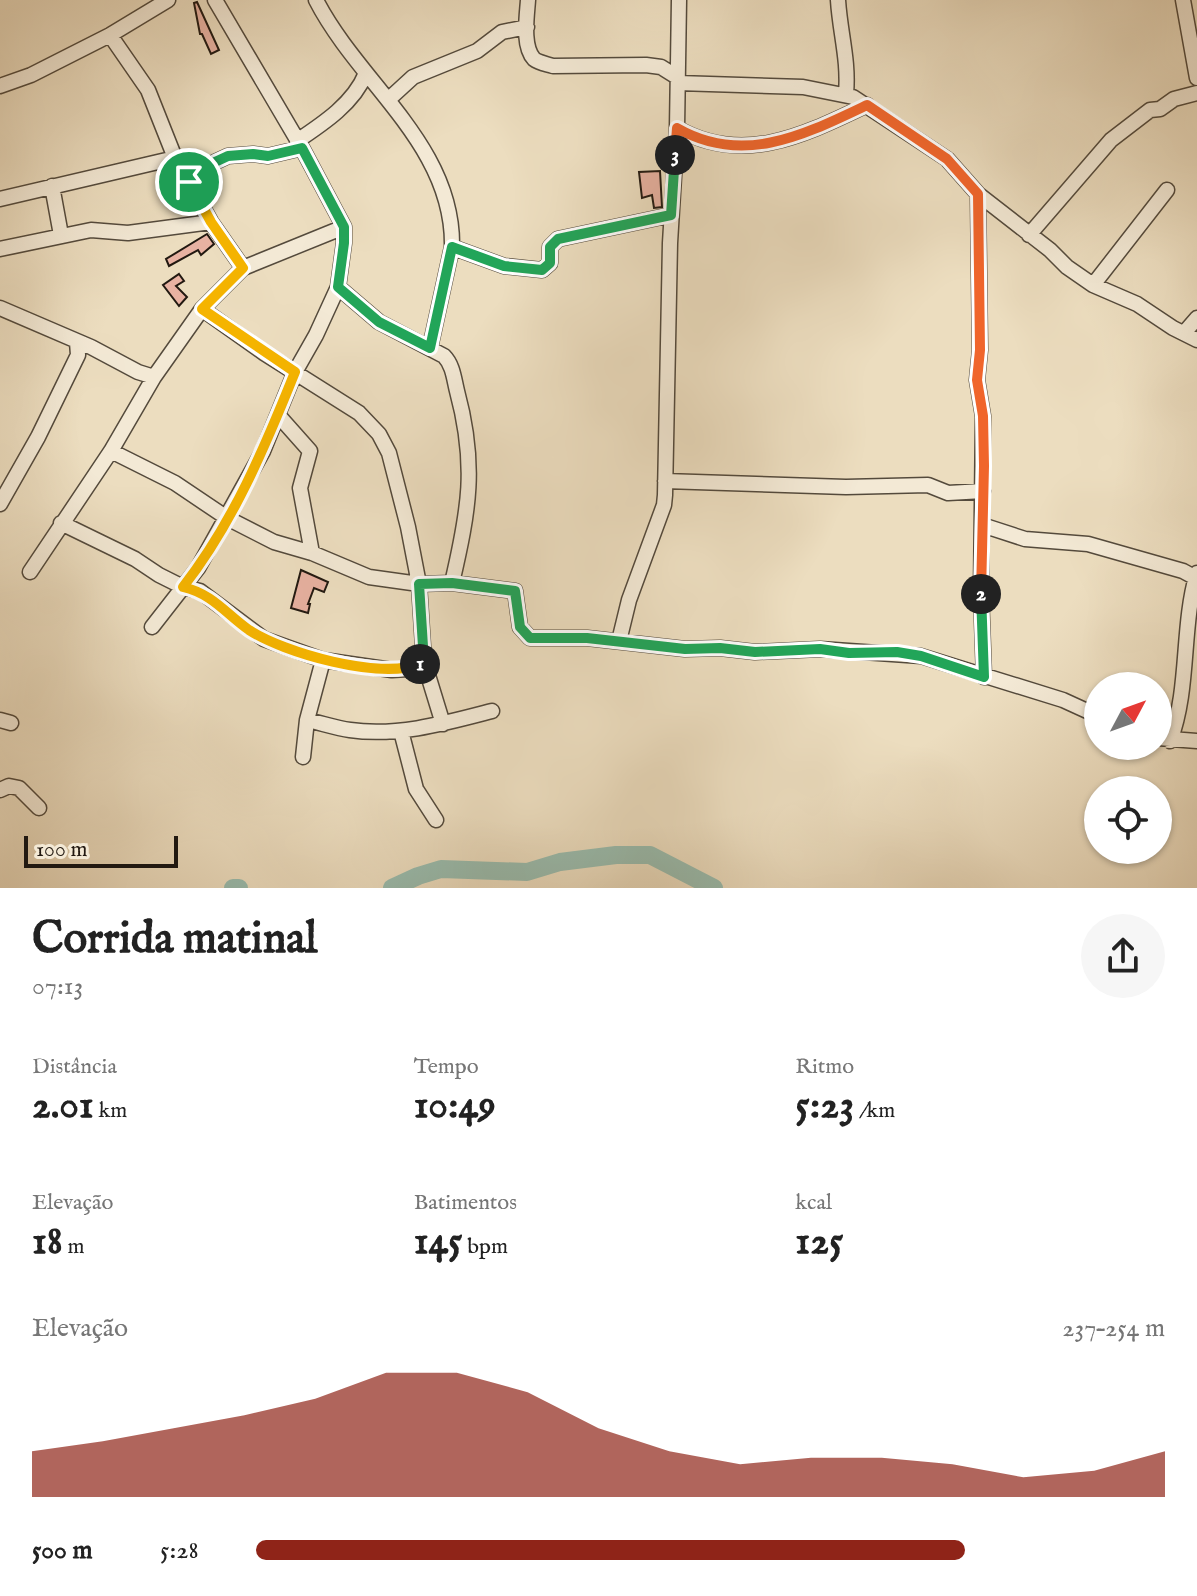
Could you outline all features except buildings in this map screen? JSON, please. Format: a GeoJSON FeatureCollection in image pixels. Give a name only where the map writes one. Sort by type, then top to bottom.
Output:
{"type":"FeatureCollection","features":[{"type":"Feature","properties":{"kind":"street"},"geometry":{"type":"LineString","coordinates":[[0,86],[31,75],[110,35],[168,0]]}},
{"type":"Feature","properties":{"kind":"street"},"geometry":{"type":"LineString","coordinates":[[152,627],[183,587],[227,518],[263,451],[295,372],[338,287],[344,243],[344,227],[300,144],[215,0]]}},
{"type":"Feature","properties":{"kind":"street"},"geometry":{"type":"LineString","coordinates":[[316,0],[337,35],[389,99],[444,187],[452,247],[430,348]]}},
{"type":"Feature","properties":{"kind":"street"},"geometry":{"type":"LineString","coordinates":[[528,0],[530,51],[540,62],[553,66],[646,65],[661,67],[677,80],[803,87],[846,94],[947,159],[978,194],[1093,285],[1137,304],[1191,337],[1197,318]]}},
{"type":"Feature","properties":{"kind":"street"},"geometry":{"type":"LineString","coordinates":[[619,641],[629,600],[664,505],[679,0]]}},
{"type":"Feature","properties":{"kind":"street"},"geometry":{"type":"LineString","coordinates":[[838,0],[848,70],[846,94]]}},
{"type":"Feature","properties":{"kind":"street"},"geometry":{"type":"LineString","coordinates":[[1183,0],[1197,78]]}},
{"type":"Feature","properties":{"kind":"street"},"geometry":{"type":"LineString","coordinates":[[389,99],[413,77],[477,51],[502,32],[527,27]]}},
{"type":"Feature","properties":{"kind":"street"},"geometry":{"type":"LineString","coordinates":[[110,35],[148,90],[175,158],[211,222],[243,268]]}},
{"type":"Feature","properties":{"kind":"street"},"geometry":{"type":"LineString","coordinates":[[189,182],[228,156],[268,156],[300,144],[362,85],[366,73]]}},
{"type":"Feature","properties":{"kind":"street"},"geometry":{"type":"LineString","coordinates":[[1029,235],[1111,140],[1150,110],[1160,109],[1174,99],[1197,93]]}},
{"type":"Feature","properties":{"kind":"street"},"geometry":{"type":"LineString","coordinates":[[677,128],[714,145],[742,146],[788,140],[867,105]]}},
{"type":"Feature","properties":{"kind":"street"},"geometry":{"type":"LineString","coordinates":[[0,199],[175,158]]}},
{"type":"Feature","properties":{"kind":"street"},"geometry":{"type":"LineString","coordinates":[[52,186],[61,235]]}},
{"type":"Feature","properties":{"kind":"street"},"geometry":{"type":"LineString","coordinates":[[1093,285],[1167,190]]}},
{"type":"Feature","properties":{"kind":"street"},"geometry":{"type":"LineString","coordinates":[[978,194],[980,350],[977,380],[983,416],[984,677]]}},
{"type":"Feature","properties":{"kind":"street"},"geometry":{"type":"LineString","coordinates":[[452,247],[504,266],[542,270],[550,263],[550,247],[558,239],[671,215]]}},
{"type":"Feature","properties":{"kind":"street"},"geometry":{"type":"LineString","coordinates":[[0,249],[91,230],[128,233],[211,222]]}},
{"type":"Feature","properties":{"kind":"street"},"geometry":{"type":"LineString","coordinates":[[30,572],[111,451],[154,377],[202,309],[243,268],[344,227]]}},
{"type":"Feature","properties":{"kind":"street"},"geometry":{"type":"LineString","coordinates":[[338,287],[379,322],[444,356],[451,365],[464,415],[471,469],[468,518],[452,583]]}},
{"type":"Feature","properties":{"kind":"street"},"geometry":{"type":"LineString","coordinates":[[0,308],[82,348],[154,377]]}},
{"type":"Feature","properties":{"kind":"street"},"geometry":{"type":"LineString","coordinates":[[202,309],[359,413],[379,434],[389,453],[408,527],[419,584],[424,662],[443,724]]}},
{"type":"Feature","properties":{"kind":"street"},"geometry":{"type":"LineString","coordinates":[[0,504],[38,437],[82,348]]}},
{"type":"Feature","properties":{"kind":"street"},"geometry":{"type":"LineString","coordinates":[[278,415],[310,451],[311,458],[300,488],[312,553]]}},
{"type":"Feature","properties":{"kind":"street"},"geometry":{"type":"LineString","coordinates":[[111,451],[175,483],[227,518],[274,542],[312,553],[369,577],[515,591],[520,627],[530,638],[587,638],[685,649],[720,648],[755,652],[820,649],[849,653],[897,652],[921,656],[1063,700],[1084,710]]}},
{"type":"Feature","properties":{"kind":"street"},"geometry":{"type":"LineString","coordinates":[[665,481],[846,487],[928,485],[948,493],[983,491]]}},
{"type":"Feature","properties":{"kind":"street"},"geometry":{"type":"LineString","coordinates":[[61,523],[135,559],[183,587],[200,591],[264,639],[323,660],[392,670],[408,669],[424,662]]}},
{"type":"Feature","properties":{"kind":"street"},"geometry":{"type":"LineString","coordinates":[[982,525],[1025,539],[1088,544],[1196,576],[1190,602],[1178,720],[1172,728]]}},
{"type":"Feature","properties":{"kind":"street"},"geometry":{"type":"LineString","coordinates":[[303,757],[307,720],[323,660]]}},
{"type":"Feature","properties":{"kind":"street"},"geometry":{"type":"LineString","coordinates":[[307,720],[352,730],[401,731],[492,711]]}},
{"type":"Feature","properties":{"kind":"street"},"geometry":{"type":"LineString","coordinates":[[401,731],[416,789],[436,820]]}},
{"type":"Feature","properties":{"kind":"street"},"geometry":{"type":"LineString","coordinates":[[1172,739],[1197,741]]}},
{"type":"Feature","properties":{"kind":"street"},"geometry":{"type":"LineString","coordinates":[[0,790],[9,786],[19,788],[39,808]]}},
{"type":"Feature","properties":{"kind":"waterway"},"geometry":{"type":"LineString","coordinates":[[392,888],[441,869],[527,872],[560,862],[616,855],[650,855],[714,888]]}},
{"type":"Feature","properties":{"kind":"waterway"},"geometry":{"type":"LineString","coordinates":[[233,888],[239,888]]}},
{"type":"Feature","properties":{"kind":"route"},"geometry":{"type":"LineString","coordinates":[[867,105],[947,159],[978,194],[980,350],[977,380],[983,416],[981,592],[984,677],[921,656],[897,652],[849,653],[820,649],[755,652],[720,648],[685,649],[587,638],[530,638],[520,627],[515,591],[452,583],[419,584],[424,662],[408,669],[392,670],[323,660],[264,639],[246,628],[212,598],[183,587],[198,568],[263,451],[295,372],[202,309],[243,268],[211,222],[189,182],[228,156],[268,156],[302,148],[344,227],[338,287],[379,322],[430,348],[452,247],[504,266],[542,270],[550,263],[552,242],[558,239],[671,215],[677,128],[714,145],[742,146],[788,140],[867,105]]}}]}
